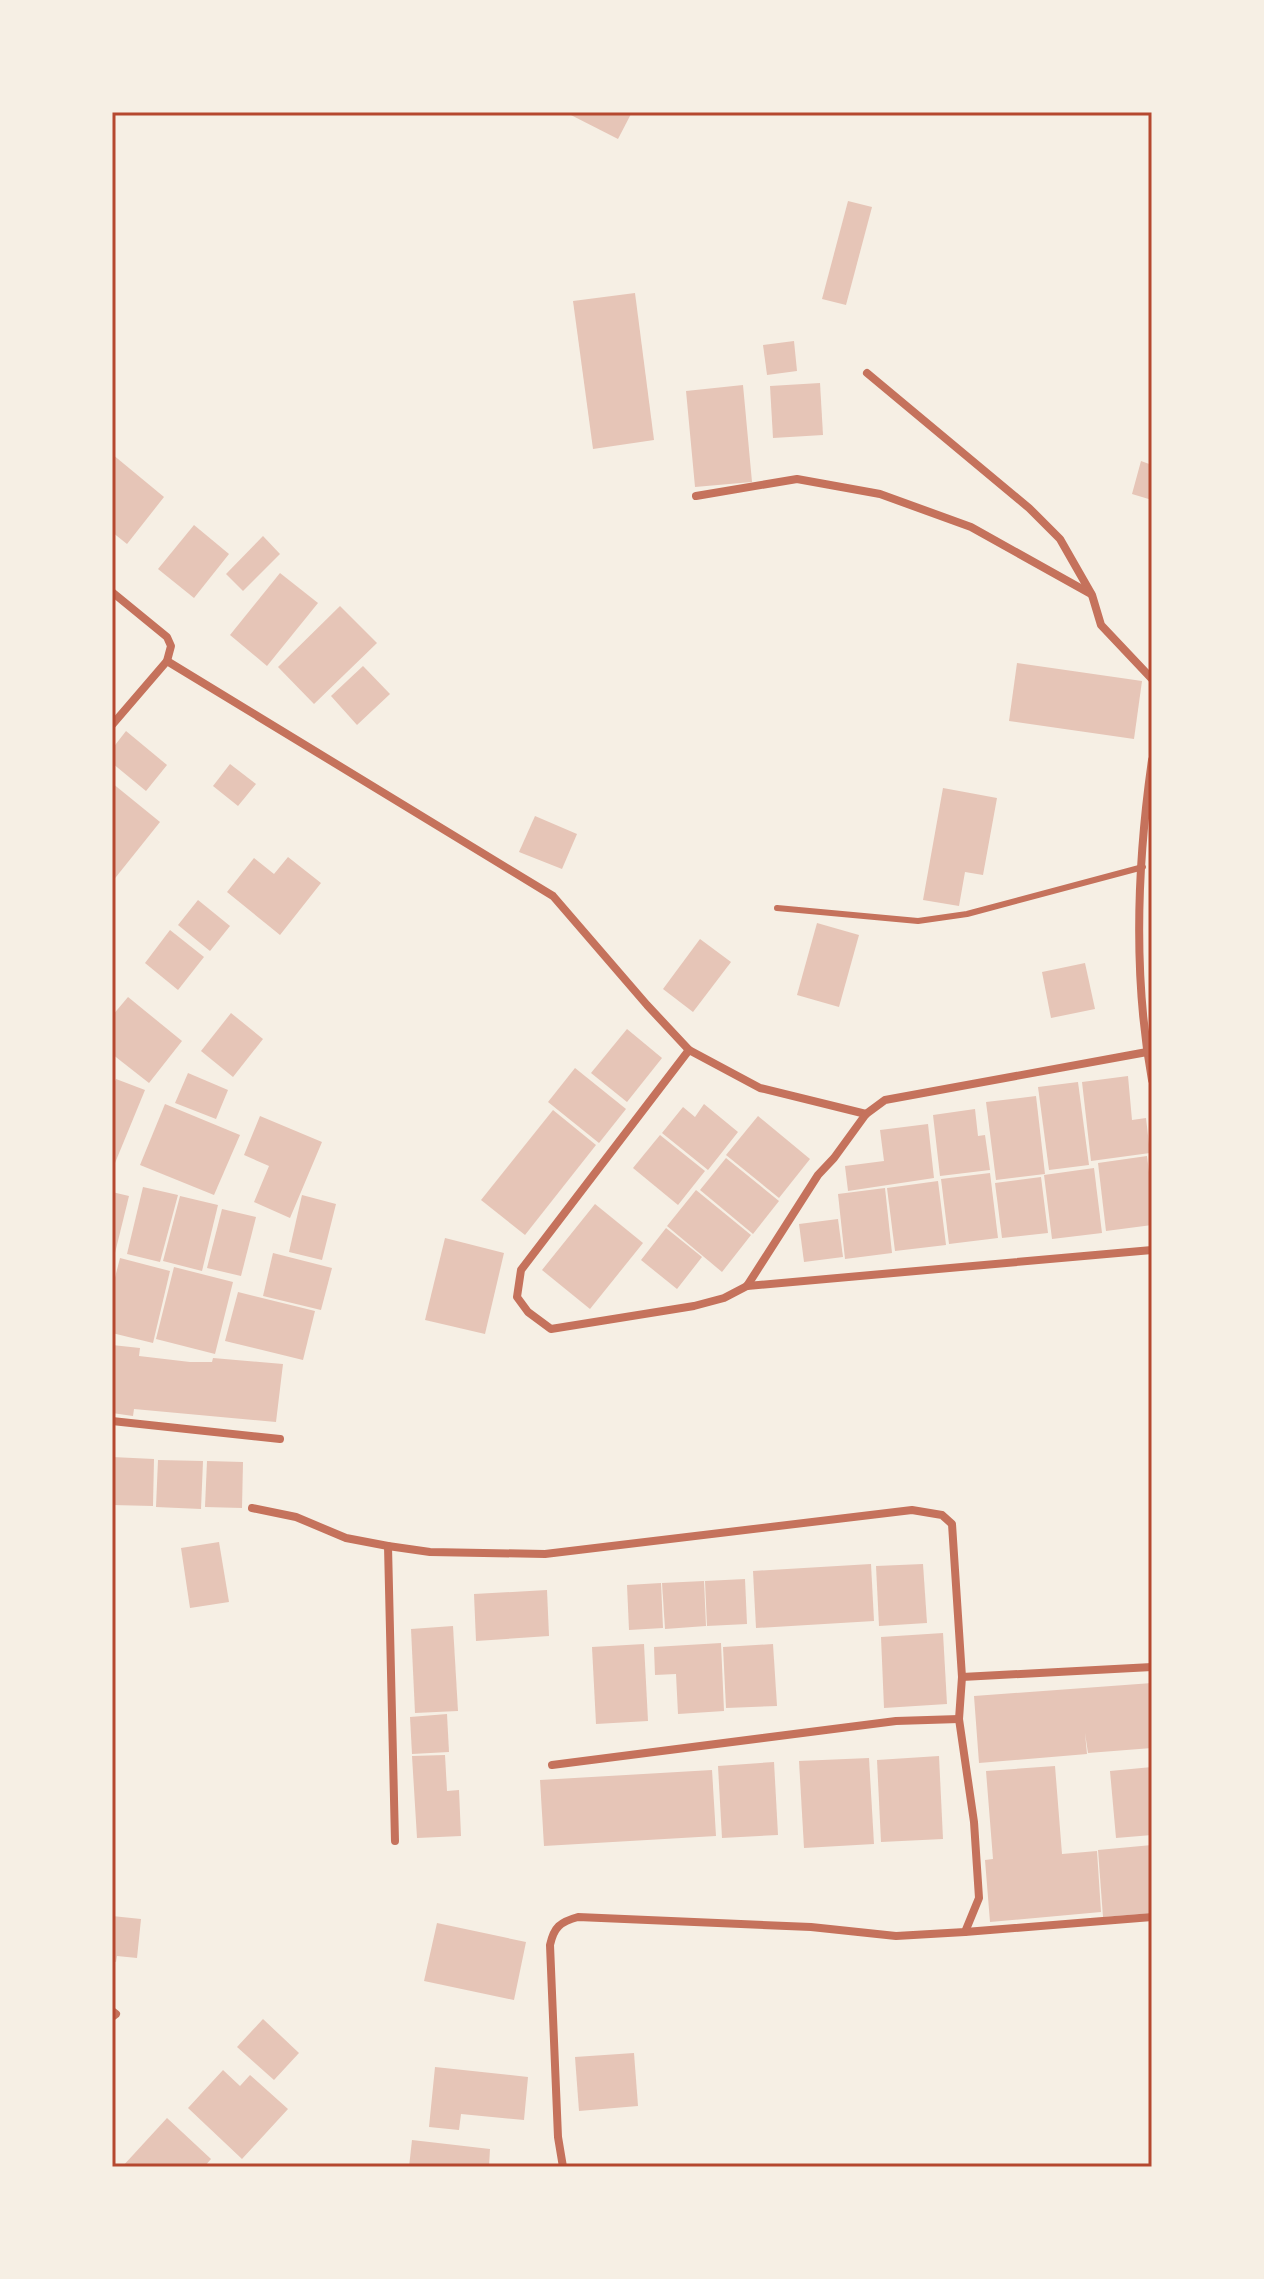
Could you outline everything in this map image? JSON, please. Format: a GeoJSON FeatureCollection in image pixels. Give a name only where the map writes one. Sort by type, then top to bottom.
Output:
{"type":"FeatureCollection","features":[{"type":"Feature","properties":{"kind":"street"},"geometry":{"type":"LineString","coordinates":[[867,373],[1029,508],[1060,539],[1092,595],[1101,625],[1152,679]]}},
{"type":"Feature","properties":{"kind":"street"},"geometry":{"type":"LineString","coordinates":[[696,496],[797,479],[880,494],[971,527],[1092,595]]}},
{"type":"Feature","properties":{"kind":"street"},"geometry":{"type":"LineString","coordinates":[[112,592],[167,637],[171,646],[167,661],[112,725]]}},
{"type":"Feature","properties":{"kind":"street"},"geometry":{"type":"LineString","coordinates":[[167,661],[553,896],[689,1050],[760,1088],[866,1114]]}},
{"type":"Feature","properties":{"kind":"street"},"geometry":{"type":"LineString","coordinates":[[1152,760],[1138,930],[1152,1080]]}},
{"type":"Feature","properties":{"kind":"street"},"geometry":{"type":"LineString","coordinates":[[689,1050],[521,1270],[517,1297],[528,1312],[551,1329],[694,1306],[724,1298],[747,1286],[1152,1250]]}},
{"type":"Feature","properties":{"kind":"street"},"geometry":{"type":"LineString","coordinates":[[747,1286],[818,1175],[866,1114],[885,1100],[1147,1052]]}},
{"type":"Feature","properties":{"kind":"street"},"geometry":{"type":"LineString","coordinates":[[112,1421],[280,1439]]}},
{"type":"Feature","properties":{"kind":"street"},"geometry":{"type":"LineString","coordinates":[[252,1508],[296,1517],[346,1538],[388,1546],[430,1552],[545,1554],[912,1510],[942,1515],[952,1524],[962,1677],[959,1719],[974,1822],[979,1898],[965,1932]]}},
{"type":"Feature","properties":{"kind":"street"},"geometry":{"type":"LineString","coordinates":[[388,1546],[395,1841]]}},
{"type":"Feature","properties":{"kind":"street"},"geometry":{"type":"LineString","coordinates":[[962,1677],[1152,1667]]}},
{"type":"Feature","properties":{"kind":"street"},"geometry":{"type":"LineString","coordinates":[[552,1765],[896,1721],[959,1719]]}},
{"type":"Feature","properties":{"kind":"street"},"geometry":{"type":"LineString","coordinates":[[563,2167],[558,2137],[550,1945],[553,1932],[561,1921],[578,1917],[795,1927],[896,1936],[1152,1917]]}},
{"type":"Feature","properties":{"kind":"street"},"geometry":{"type":"LineString","coordinates":[[112,2011],[116,2014],[112,2017]]}},
{"type":"Feature","properties":{"kind":"lane"},"geometry":{"type":"LineString","coordinates":[[777,908],[918,921],[967,914],[1143,867]]}},
{"type":"Feature","properties":{"kind":"building"},"geometry":{"type":"Polygon","coordinates":[[[565,112],[632,112],[618,139],[565,112]]]}},
{"type":"Feature","properties":{"kind":"building"},"geometry":{"type":"Polygon","coordinates":[[[848,201],[872,207],[846,305],[822,299],[848,201]]]}},
{"type":"Feature","properties":{"kind":"building"},"geometry":{"type":"Polygon","coordinates":[[[635,293],[654,440],[593,449],[573,301],[635,293]]]}},
{"type":"Feature","properties":{"kind":"building"},"geometry":{"type":"Polygon","coordinates":[[[794,341],[797,371],[767,375],[763,345],[794,341]]]}},
{"type":"Feature","properties":{"kind":"building"},"geometry":{"type":"Polygon","coordinates":[[[820,383],[823,435],[773,438],[770,386],[820,383]]]}},
{"type":"Feature","properties":{"kind":"building"},"geometry":{"type":"Polygon","coordinates":[[[743,385],[752,482],[695,487],[686,391],[743,385]]]}},
{"type":"Feature","properties":{"kind":"building"},"geometry":{"type":"Polygon","coordinates":[[[112,454],[164,497],[127,544],[112,532],[112,454]]]}},
{"type":"Feature","properties":{"kind":"building"},"geometry":{"type":"Polygon","coordinates":[[[1141,461],[1152,465],[1152,500],[1132,494],[1141,461]]]}},
{"type":"Feature","properties":{"kind":"building"},"geometry":{"type":"Polygon","coordinates":[[[194,525],[229,554],[194,598],[158,569],[194,525]]]}},
{"type":"Feature","properties":{"kind":"building"},"geometry":{"type":"Polygon","coordinates":[[[263,536],[280,554],[243,591],[226,574],[263,536]]]}},
{"type":"Feature","properties":{"kind":"building"},"geometry":{"type":"Polygon","coordinates":[[[280,573],[318,603],[267,666],[230,635],[280,573]]]}},
{"type":"Feature","properties":{"kind":"building"},"geometry":{"type":"Polygon","coordinates":[[[340,606],[377,643],[314,704],[278,667],[340,606]]]}},
{"type":"Feature","properties":{"kind":"building"},"geometry":{"type":"Polygon","coordinates":[[[1017,663],[1142,681],[1134,739],[1009,721],[1017,663]]]}},
{"type":"Feature","properties":{"kind":"building"},"geometry":{"type":"Polygon","coordinates":[[[363,666],[390,694],[357,725],[331,696],[363,666]]]}},
{"type":"Feature","properties":{"kind":"building"},"geometry":{"type":"Polygon","coordinates":[[[126,731],[167,765],[146,791],[112,763],[112,749],[126,731]]]}},
{"type":"Feature","properties":{"kind":"building"},"geometry":{"type":"Polygon","coordinates":[[[230,764],[256,784],[238,806],[213,786],[230,764]]]}},
{"type":"Feature","properties":{"kind":"building"},"geometry":{"type":"Polygon","coordinates":[[[112,783],[160,822],[112,882],[112,783]]]}},
{"type":"Feature","properties":{"kind":"building"},"geometry":{"type":"Polygon","coordinates":[[[943,788],[997,798],[983,875],[965,872],[959,906],[923,900],[943,788]]]}},
{"type":"Feature","properties":{"kind":"building"},"geometry":{"type":"Polygon","coordinates":[[[535,816],[577,834],[562,869],[519,852],[535,816]]]}},
{"type":"Feature","properties":{"kind":"building"},"geometry":{"type":"Polygon","coordinates":[[[288,857],[321,883],[280,935],[227,892],[254,858],[274,874],[288,857]]]}},
{"type":"Feature","properties":{"kind":"building"},"geometry":{"type":"Polygon","coordinates":[[[198,900],[230,926],[210,951],[178,925],[198,900]]]}},
{"type":"Feature","properties":{"kind":"building"},"geometry":{"type":"Polygon","coordinates":[[[817,923],[859,935],[839,1007],[797,995],[817,923]]]}},
{"type":"Feature","properties":{"kind":"building"},"geometry":{"type":"Polygon","coordinates":[[[170,930],[204,957],[178,990],[145,963],[170,930]]]}},
{"type":"Feature","properties":{"kind":"building"},"geometry":{"type":"Polygon","coordinates":[[[700,939],[731,962],[693,1012],[663,989],[700,939]]]}},
{"type":"Feature","properties":{"kind":"building"},"geometry":{"type":"Polygon","coordinates":[[[1085,963],[1095,1009],[1051,1018],[1042,972],[1085,963]]]}},
{"type":"Feature","properties":{"kind":"building"},"geometry":{"type":"Polygon","coordinates":[[[128,997],[182,1041],[149,1083],[112,1054],[112,1016],[128,997]]]}},
{"type":"Feature","properties":{"kind":"building"},"geometry":{"type":"Polygon","coordinates":[[[231,1013],[263,1039],[233,1077],[201,1051],[231,1013]]]}},
{"type":"Feature","properties":{"kind":"building"},"geometry":{"type":"Polygon","coordinates":[[[627,1029],[662,1058],[627,1102],[591,1073],[627,1029]]]}},
{"type":"Feature","properties":{"kind":"building"},"geometry":{"type":"Polygon","coordinates":[[[575,1068],[626,1109],[599,1143],[548,1102],[575,1068]]]}},
{"type":"Feature","properties":{"kind":"building"},"geometry":{"type":"Polygon","coordinates":[[[188,1073],[228,1090],[216,1119],[175,1103],[188,1073]]]}},
{"type":"Feature","properties":{"kind":"building"},"geometry":{"type":"Polygon","coordinates":[[[1128,1076],[1132,1120],[1146,1118],[1150,1153],[1091,1161],[1082,1082],[1128,1076]]]}},
{"type":"Feature","properties":{"kind":"building"},"geometry":{"type":"Polygon","coordinates":[[[116,1079],[145,1090],[115,1163],[112,1161],[112,1088],[116,1079]]]}},
{"type":"Feature","properties":{"kind":"building"},"geometry":{"type":"Polygon","coordinates":[[[1078,1082],[1089,1165],[1049,1170],[1038,1087],[1078,1082]]]}},
{"type":"Feature","properties":{"kind":"building"},"geometry":{"type":"Polygon","coordinates":[[[1036,1096],[1045,1174],[996,1180],[986,1102],[1036,1096]]]}},
{"type":"Feature","properties":{"kind":"building"},"geometry":{"type":"Polygon","coordinates":[[[165,1104],[240,1135],[214,1195],[140,1165],[165,1104]]]}},
{"type":"Feature","properties":{"kind":"building"},"geometry":{"type":"Polygon","coordinates":[[[704,1104],[738,1132],[708,1170],[662,1133],[683,1107],[695,1117],[704,1104]]]}},
{"type":"Feature","properties":{"kind":"building"},"geometry":{"type":"Polygon","coordinates":[[[975,1109],[978,1136],[985,1135],[990,1170],[940,1176],[933,1115],[975,1109]]]}},
{"type":"Feature","properties":{"kind":"building"},"geometry":{"type":"Polygon","coordinates":[[[553,1110],[596,1145],[525,1235],[481,1200],[553,1110]]]}},
{"type":"Feature","properties":{"kind":"building"},"geometry":{"type":"Polygon","coordinates":[[[260,1116],[322,1142],[290,1218],[254,1202],[269,1166],[244,1155],[260,1116]]]}},
{"type":"Feature","properties":{"kind":"building"},"geometry":{"type":"Polygon","coordinates":[[[758,1116],[810,1159],[779,1198],[726,1155],[758,1116]]]}},
{"type":"Feature","properties":{"kind":"building"},"geometry":{"type":"Polygon","coordinates":[[[928,1124],[934,1178],[848,1191],[845,1166],[884,1161],[880,1130],[928,1124]]]}},
{"type":"Feature","properties":{"kind":"building"},"geometry":{"type":"Polygon","coordinates":[[[660,1135],[705,1171],[678,1205],[633,1168],[660,1135]]]}},
{"type":"Feature","properties":{"kind":"building"},"geometry":{"type":"Polygon","coordinates":[[[1147,1156],[1152,1225],[1106,1231],[1098,1163],[1147,1156]]]}},
{"type":"Feature","properties":{"kind":"building"},"geometry":{"type":"Polygon","coordinates":[[[726,1158],[779,1201],[753,1234],[700,1190],[726,1158]]]}},
{"type":"Feature","properties":{"kind":"building"},"geometry":{"type":"Polygon","coordinates":[[[1094,1168],[1102,1233],[1052,1239],[1044,1175],[1094,1168]]]}},
{"type":"Feature","properties":{"kind":"building"},"geometry":{"type":"Polygon","coordinates":[[[990,1173],[998,1238],[949,1244],[941,1179],[990,1173]]]}},
{"type":"Feature","properties":{"kind":"building"},"geometry":{"type":"Polygon","coordinates":[[[1041,1177],[1048,1233],[1002,1238],[995,1183],[1041,1177]]]}},
{"type":"Feature","properties":{"kind":"building"},"geometry":{"type":"Polygon","coordinates":[[[938,1181],[946,1245],[895,1251],[887,1188],[938,1181]]]}},
{"type":"Feature","properties":{"kind":"building"},"geometry":{"type":"Polygon","coordinates":[[[143,1187],[178,1195],[160,1262],[127,1254],[143,1187]]]}},
{"type":"Feature","properties":{"kind":"building"},"geometry":{"type":"Polygon","coordinates":[[[885,1188],[892,1253],[845,1259],[838,1194],[885,1188]]]}},
{"type":"Feature","properties":{"kind":"building"},"geometry":{"type":"Polygon","coordinates":[[[696,1190],[751,1235],[722,1272],[667,1226],[696,1190]]]}},
{"type":"Feature","properties":{"kind":"building"},"geometry":{"type":"Polygon","coordinates":[[[112,1192],[129,1196],[115,1253],[112,1252],[112,1192]]]}},
{"type":"Feature","properties":{"kind":"building"},"geometry":{"type":"Polygon","coordinates":[[[302,1195],[336,1204],[322,1260],[289,1252],[302,1195]]]}},
{"type":"Feature","properties":{"kind":"building"},"geometry":{"type":"Polygon","coordinates":[[[180,1196],[218,1205],[202,1271],[163,1261],[180,1196]]]}},
{"type":"Feature","properties":{"kind":"building"},"geometry":{"type":"Polygon","coordinates":[[[595,1204],[643,1243],[590,1309],[542,1270],[595,1204]]]}},
{"type":"Feature","properties":{"kind":"building"},"geometry":{"type":"Polygon","coordinates":[[[222,1209],[256,1217],[241,1276],[207,1268],[222,1209]]]}},
{"type":"Feature","properties":{"kind":"building"},"geometry":{"type":"Polygon","coordinates":[[[838,1219],[843,1257],[804,1262],[799,1224],[838,1219]]]}},
{"type":"Feature","properties":{"kind":"building"},"geometry":{"type":"Polygon","coordinates":[[[666,1228],[702,1257],[677,1289],[641,1260],[666,1228]]]}},
{"type":"Feature","properties":{"kind":"building"},"geometry":{"type":"Polygon","coordinates":[[[445,1238],[504,1253],[485,1334],[425,1320],[445,1238]]]}},
{"type":"Feature","properties":{"kind":"building"},"geometry":{"type":"Polygon","coordinates":[[[273,1253],[332,1268],[321,1310],[263,1296],[273,1253]]]}},
{"type":"Feature","properties":{"kind":"building"},"geometry":{"type":"Polygon","coordinates":[[[120,1258],[170,1271],[153,1343],[112,1333],[112,1289],[120,1258]]]}},
{"type":"Feature","properties":{"kind":"building"},"geometry":{"type":"Polygon","coordinates":[[[174,1267],[233,1282],[215,1354],[156,1339],[174,1267]]]}},
{"type":"Feature","properties":{"kind":"building"},"geometry":{"type":"Polygon","coordinates":[[[238,1292],[315,1311],[303,1360],[225,1341],[238,1292]]]}},
{"type":"Feature","properties":{"kind":"building"},"geometry":{"type":"Polygon","coordinates":[[[112,1345],[140,1348],[139,1356],[190,1362],[212,1362],[213,1358],[283,1364],[276,1422],[134,1409],[133,1416],[112,1413],[112,1345]]]}},
{"type":"Feature","properties":{"kind":"building"},"geometry":{"type":"Polygon","coordinates":[[[112,1457],[154,1459],[153,1506],[112,1505],[112,1457]]]}},
{"type":"Feature","properties":{"kind":"building"},"geometry":{"type":"Polygon","coordinates":[[[158,1460],[203,1461],[201,1509],[156,1507],[158,1460]]]}},
{"type":"Feature","properties":{"kind":"building"},"geometry":{"type":"Polygon","coordinates":[[[207,1461],[243,1462],[242,1508],[205,1507],[207,1461]]]}},
{"type":"Feature","properties":{"kind":"building"},"geometry":{"type":"Polygon","coordinates":[[[219,1542],[229,1602],[190,1608],[181,1548],[219,1542]]]}},
{"type":"Feature","properties":{"kind":"building"},"geometry":{"type":"Polygon","coordinates":[[[871,1564],[874,1621],[756,1628],[753,1571],[871,1564]]]}},
{"type":"Feature","properties":{"kind":"building"},"geometry":{"type":"Polygon","coordinates":[[[923,1564],[927,1623],[879,1626],[876,1566],[923,1564]]]}},
{"type":"Feature","properties":{"kind":"building"},"geometry":{"type":"Polygon","coordinates":[[[745,1579],[747,1624],[707,1626],[705,1581],[745,1579]]]}},
{"type":"Feature","properties":{"kind":"building"},"geometry":{"type":"Polygon","coordinates":[[[704,1581],[706,1626],[665,1629],[662,1583],[704,1581]]]}},
{"type":"Feature","properties":{"kind":"building"},"geometry":{"type":"Polygon","coordinates":[[[661,1583],[663,1628],[629,1630],[627,1585],[661,1583]]]}},
{"type":"Feature","properties":{"kind":"building"},"geometry":{"type":"Polygon","coordinates":[[[547,1590],[549,1636],[476,1641],[474,1594],[547,1590]]]}},
{"type":"Feature","properties":{"kind":"building"},"geometry":{"type":"Polygon","coordinates":[[[453,1626],[458,1711],[415,1713],[411,1629],[453,1626]]]}},
{"type":"Feature","properties":{"kind":"building"},"geometry":{"type":"Polygon","coordinates":[[[943,1633],[947,1704],[884,1708],[881,1637],[943,1633]]]}},
{"type":"Feature","properties":{"kind":"building"},"geometry":{"type":"Polygon","coordinates":[[[721,1643],[724,1711],[678,1714],[676,1674],[655,1675],[654,1647],[721,1643]]]}},
{"type":"Feature","properties":{"kind":"building"},"geometry":{"type":"Polygon","coordinates":[[[644,1644],[648,1721],[596,1724],[592,1647],[644,1644]]]}},
{"type":"Feature","properties":{"kind":"building"},"geometry":{"type":"Polygon","coordinates":[[[773,1644],[777,1706],[726,1708],[723,1647],[773,1644]]]}},
{"type":"Feature","properties":{"kind":"building"},"geometry":{"type":"Polygon","coordinates":[[[1152,1683],[1152,1748],[1088,1753],[1085,1733],[1087,1754],[979,1763],[974,1696],[1152,1683]]]}},
{"type":"Feature","properties":{"kind":"building"},"geometry":{"type":"Polygon","coordinates":[[[447,1714],[449,1752],[412,1754],[410,1717],[447,1714]]]}},
{"type":"Feature","properties":{"kind":"building"},"geometry":{"type":"Polygon","coordinates":[[[445,1755],[447,1791],[459,1790],[461,1836],[417,1838],[412,1756],[445,1755]]]}},
{"type":"Feature","properties":{"kind":"building"},"geometry":{"type":"Polygon","coordinates":[[[939,1756],[943,1839],[881,1842],[877,1760],[939,1756]]]}},
{"type":"Feature","properties":{"kind":"building"},"geometry":{"type":"Polygon","coordinates":[[[869,1758],[874,1844],[804,1848],[799,1761],[869,1758]]]}},
{"type":"Feature","properties":{"kind":"building"},"geometry":{"type":"Polygon","coordinates":[[[774,1762],[778,1835],[722,1838],[718,1766],[774,1762]]]}},
{"type":"Feature","properties":{"kind":"building"},"geometry":{"type":"Polygon","coordinates":[[[1055,1766],[1062,1854],[1097,1851],[1101,1912],[990,1922],[985,1860],[993,1859],[986,1771],[1055,1766]]]}},
{"type":"Feature","properties":{"kind":"building"},"geometry":{"type":"Polygon","coordinates":[[[1152,1767],[1152,1835],[1116,1838],[1110,1771],[1152,1767]]]}},
{"type":"Feature","properties":{"kind":"building"},"geometry":{"type":"Polygon","coordinates":[[[712,1770],[716,1836],[544,1846],[540,1780],[712,1770]]]}},
{"type":"Feature","properties":{"kind":"building"},"geometry":{"type":"Polygon","coordinates":[[[1152,1845],[1152,1913],[1103,1917],[1098,1850],[1152,1845]]]}},
{"type":"Feature","properties":{"kind":"building"},"geometry":{"type":"Polygon","coordinates":[[[112,1916],[141,1919],[137,1958],[117,1956],[116,1962],[112,1961],[112,1916]]]}},
{"type":"Feature","properties":{"kind":"building"},"geometry":{"type":"Polygon","coordinates":[[[437,1923],[526,1942],[514,2000],[424,1981],[437,1923]]]}},
{"type":"Feature","properties":{"kind":"building"},"geometry":{"type":"Polygon","coordinates":[[[263,2019],[299,2053],[274,2080],[237,2047],[263,2019]]]}},
{"type":"Feature","properties":{"kind":"building"},"geometry":{"type":"Polygon","coordinates":[[[634,2053],[638,2106],[579,2111],[575,2057],[634,2053]]]}},
{"type":"Feature","properties":{"kind":"building"},"geometry":{"type":"Polygon","coordinates":[[[435,2067],[528,2077],[524,2120],[461,2114],[459,2130],[429,2127],[435,2067]]]}},
{"type":"Feature","properties":{"kind":"building"},"geometry":{"type":"Polygon","coordinates":[[[223,2070],[240,2086],[250,2075],[288,2109],[242,2159],[188,2108],[223,2070]]]}},
{"type":"Feature","properties":{"kind":"building"},"geometry":{"type":"Polygon","coordinates":[[[167,2118],[211,2159],[204,2167],[122,2167],[167,2118]]]}},
{"type":"Feature","properties":{"kind":"building"},"geometry":{"type":"Polygon","coordinates":[[[412,2140],[490,2149],[489,2167],[409,2167],[412,2140]]]}}]}
